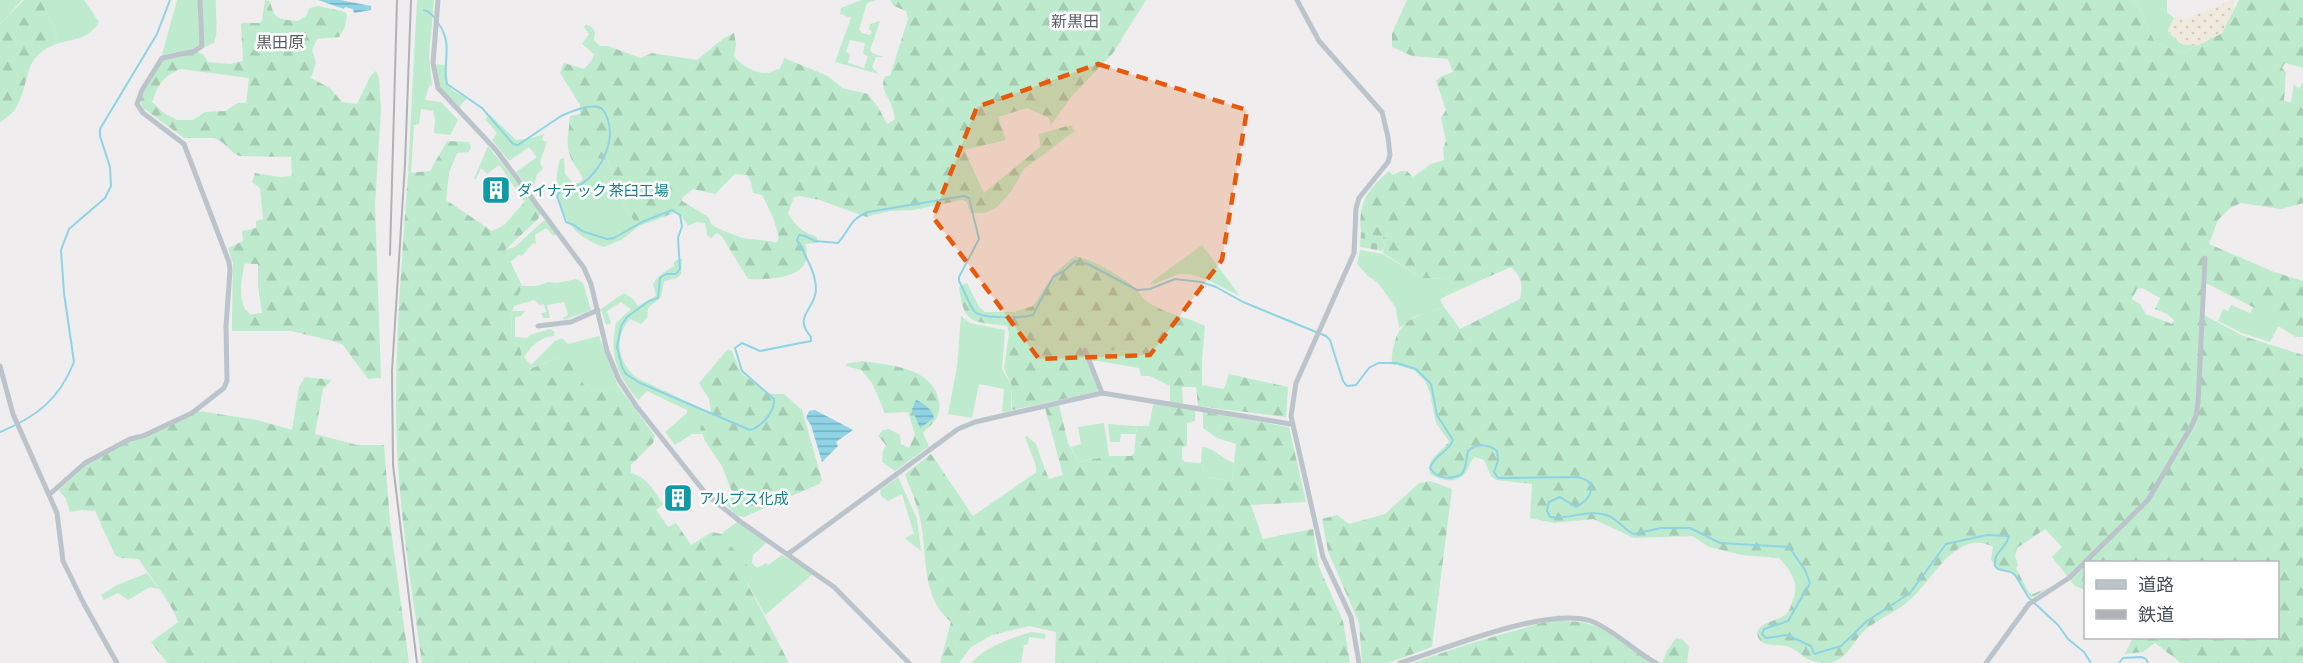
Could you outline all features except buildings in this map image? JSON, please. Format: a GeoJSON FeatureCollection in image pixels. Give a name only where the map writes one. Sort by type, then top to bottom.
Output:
{"type":"FeatureCollection","features":[{"type":"Feature","properties":{"kind":"street"},"geometry":{"type":"LineString","coordinates":[[50,494],[86,463],[130,439],[142,436],[192,412],[224,388],[227,381],[226,326],[229,262],[184,144],[143,113],[137,104],[142,90],[162,58],[195,51],[202,45],[200,0]]}},
{"type":"Feature","properties":{"kind":"street"},"geometry":{"type":"LineString","coordinates":[[438,0],[432,63],[438,88],[496,150],[575,254],[591,284],[612,368],[637,407],[707,495],[723,509],[834,587],[909,663]]}},
{"type":"Feature","properties":{"kind":"street"},"geometry":{"type":"LineString","coordinates":[[1297,0],[1319,41],[1381,111],[1386,124],[1390,155],[1385,169],[1359,198],[1355,218],[1354,253],[1292,394],[1291,424],[1323,557],[1351,618],[1359,663]]}},
{"type":"Feature","properties":{"kind":"street"},"geometry":{"type":"LineString","coordinates":[[2086,561],[2148,500],[2196,416],[2205,258]]}},
{"type":"Feature","properties":{"kind":"street"},"geometry":{"type":"LineString","coordinates":[[538,326],[571,322],[598,310]]}},
{"type":"Feature","properties":{"kind":"street"},"geometry":{"type":"LineString","coordinates":[[1085,350],[1102,393]]}},
{"type":"Feature","properties":{"kind":"street"},"geometry":{"type":"LineString","coordinates":[[0,366],[20,430],[57,513],[63,561],[117,663]]}},
{"type":"Feature","properties":{"kind":"street"},"geometry":{"type":"LineString","coordinates":[[788,554],[965,425],[1102,393],[1291,424]]}},
{"type":"Feature","properties":{"kind":"street"},"geometry":{"type":"LineString","coordinates":[[1986,663],[2029,604],[2069,578],[2084,563]]}},
{"type":"Feature","properties":{"kind":"street"},"geometry":{"type":"LineString","coordinates":[[1400,663],[1487,635],[1549,618],[1562,617],[1593,621],[1656,663]]}},
{"type":"Feature","properties":{"kind":"highlighted area"},"geometry":{"type":"Polygon","coordinates":[[[1098,64],[1247,110],[1222,260],[1150,355],[1039,359],[933,217],[977,107],[1098,64]]]}},
{"type":"Feature","properties":{"kind":"green space"},"geometry":{"type":"Polygon","coordinates":[[[0,0],[22,0],[1,23],[0,22],[0,0]]]}},
{"type":"Feature","properties":{"kind":"green space"},"geometry":{"type":"Polygon","coordinates":[[[24,0],[42,0],[59,43],[47,48],[33,61],[17,106],[0,123],[0,24],[24,0]]]}},
{"type":"Feature","properties":{"kind":"green space"},"geometry":{"type":"Polygon","coordinates":[[[42,0],[84,0],[99,22],[87,35],[59,43],[42,0]]]}},
{"type":"Feature","properties":{"kind":"green space"},"geometry":{"type":"Polygon","coordinates":[[[177,0],[216,0],[217,28],[214,43],[162,55],[177,0]]]}},
{"type":"Feature","properties":{"kind":"green space"},"geometry":{"type":"Polygon","coordinates":[[[265,0],[270,1],[276,16],[287,20],[298,21],[306,16],[310,8],[318,6],[345,12],[347,15],[345,27],[339,37],[317,39],[312,50],[316,63],[311,78],[330,88],[342,102],[357,104],[371,75],[376,71],[379,78],[381,110],[375,205],[381,378],[368,379],[343,345],[333,341],[291,331],[232,331],[232,317],[262,313],[258,264],[233,263],[228,248],[243,241],[242,231],[256,228],[256,221],[263,219],[260,188],[252,182],[255,173],[281,177],[292,176],[291,157],[240,156],[214,138],[184,138],[143,108],[140,101],[164,58],[197,52],[203,54],[208,62],[230,64],[243,61],[241,23],[262,21],[265,0]],[[181,69],[162,82],[152,102],[164,113],[177,120],[193,120],[205,112],[225,111],[238,103],[246,103],[249,78],[181,69]]]}},
{"type":"Feature","properties":{"kind":"green space"},"geometry":{"type":"Polygon","coordinates":[[[417,0],[434,0],[429,56],[432,85],[429,86],[425,100],[441,102],[458,120],[450,135],[434,133],[433,111],[421,109],[419,124],[414,125],[411,173],[408,172],[417,0]]]}},
{"type":"Feature","properties":{"kind":"green space"},"geometry":{"type":"Polygon","coordinates":[[[862,0],[876,0],[867,3],[859,29],[862,33],[870,35],[872,32],[869,29],[870,24],[880,21],[870,50],[883,57],[876,57],[872,67],[879,74],[835,62],[851,18],[840,14],[841,8],[862,0]],[[850,40],[846,52],[850,54],[848,63],[864,68],[868,56],[863,54],[865,43],[850,40]]]}},
{"type":"Feature","properties":{"kind":"green space"},"geometry":{"type":"Polygon","coordinates":[[[890,0],[1146,0],[1113,53],[1071,97],[1051,125],[1049,118],[1027,108],[998,117],[1006,140],[964,150],[984,193],[1040,147],[1039,134],[1071,125],[1075,131],[1024,169],[1011,192],[997,207],[985,213],[970,213],[967,202],[962,200],[914,210],[889,211],[866,217],[820,200],[794,197],[788,213],[800,228],[817,237],[818,243],[805,244],[807,255],[805,264],[790,275],[769,279],[748,279],[721,235],[724,231],[742,238],[776,242],[779,238],[773,217],[762,195],[753,193],[747,175],[735,174],[715,194],[693,189],[682,198],[682,201],[687,204],[687,211],[682,217],[674,213],[639,226],[624,203],[608,160],[597,158],[579,171],[574,164],[568,145],[570,116],[580,114],[580,105],[560,73],[564,63],[584,69],[592,60],[594,54],[582,44],[589,34],[584,27],[586,25],[592,27],[595,32],[594,40],[600,46],[608,46],[641,58],[652,53],[697,60],[724,38],[734,33],[736,44],[734,56],[748,68],[762,73],[770,72],[780,69],[784,58],[828,76],[842,88],[868,94],[887,124],[895,119],[884,87],[884,80],[885,76],[890,76],[908,19],[906,11],[894,6],[890,0]]]}},
{"type":"Feature","properties":{"kind":"green space"},"geometry":{"type":"Polygon","coordinates":[[[1407,0],[2131,0],[2137,3],[2155,43],[2183,53],[2222,33],[2239,0],[2303,0],[2303,68],[2285,63],[2282,68],[2286,72],[2284,101],[2291,102],[2294,84],[2299,89],[2303,83],[2303,203],[2281,209],[2241,203],[2230,208],[2218,220],[2209,244],[2274,272],[2303,281],[2303,337],[2296,337],[2278,326],[2280,321],[2206,283],[2204,315],[2243,336],[2303,355],[2303,663],[2181,663],[2155,643],[2143,652],[2125,654],[2132,639],[2279,639],[2279,561],[2084,561],[2084,590],[2075,586],[2052,557],[2062,547],[2045,529],[2017,548],[2015,556],[2018,565],[2016,568],[2029,593],[2033,594],[2048,588],[2031,598],[2012,571],[1998,568],[1991,560],[1993,547],[1980,543],[1968,544],[1947,558],[1911,599],[1862,633],[1840,659],[1820,663],[1809,660],[1789,647],[1761,642],[1757,634],[1762,626],[1787,613],[1795,595],[1793,578],[1779,558],[1742,555],[1709,547],[1692,536],[1634,538],[1593,519],[1554,523],[1530,518],[1532,484],[1496,480],[1491,476],[1484,460],[1475,457],[1465,473],[1457,479],[1443,479],[1430,474],[1432,459],[1449,441],[1436,423],[1425,381],[1414,370],[1392,364],[1398,333],[1414,318],[1444,307],[1460,329],[1520,299],[1521,285],[1511,267],[1461,289],[1446,279],[1422,278],[1383,253],[1386,238],[1361,232],[1361,213],[1366,198],[1375,184],[1389,171],[1393,175],[1407,171],[1413,177],[1431,164],[1444,160],[1443,149],[1446,141],[1441,118],[1446,110],[1436,81],[1453,72],[1448,59],[1412,56],[1392,47],[1392,33],[1407,0]],[[2142,288],[2137,289],[2132,299],[2140,304],[2146,314],[2172,324],[2174,320],[2155,309],[2160,298],[2142,288]]]}},
{"type":"Feature","properties":{"kind":"green space"},"geometry":{"type":"Polygon","coordinates":[[[2131,0],[2167,0],[2167,12],[2174,18],[2168,31],[2182,45],[2198,45],[2183,53],[2155,43],[2137,3],[2131,0]]]}},
{"type":"Feature","properties":{"kind":"green space"},"geometry":{"type":"Polygon","coordinates":[[[436,64],[446,65],[446,78],[449,86],[467,98],[459,108],[438,86],[436,64]]]}},
{"type":"Feature","properties":{"kind":"green space"},"geometry":{"type":"Polygon","coordinates":[[[490,115],[516,140],[544,134],[542,140],[547,142],[540,162],[543,169],[537,174],[532,193],[516,172],[537,157],[529,147],[509,161],[492,140],[497,133],[485,119],[490,115]]]}},
{"type":"Feature","properties":{"kind":"green space"},"geometry":{"type":"Polygon","coordinates":[[[447,141],[469,142],[471,147],[469,152],[457,153],[449,173],[446,200],[492,231],[504,225],[529,197],[541,213],[538,219],[505,250],[522,286],[512,311],[511,339],[520,346],[522,361],[530,369],[566,356],[585,386],[597,392],[618,386],[655,436],[653,443],[631,465],[631,473],[649,485],[663,504],[656,510],[668,527],[676,523],[691,545],[712,532],[721,534],[755,575],[747,583],[789,663],[422,663],[407,555],[399,473],[396,378],[399,309],[408,173],[430,171],[447,141]]]}},
{"type":"Feature","properties":{"kind":"green space"},"geometry":{"type":"Polygon","coordinates":[[[488,146],[529,197],[525,202],[499,165],[487,174],[481,168],[474,179],[488,146]]]}},
{"type":"Feature","properties":{"kind":"green space"},"geometry":{"type":"Polygon","coordinates":[[[564,158],[565,174],[573,183],[579,183],[583,178],[579,171],[597,158],[608,160],[624,203],[639,226],[621,240],[604,247],[579,234],[563,213],[559,201],[557,173],[560,159],[564,158]]]}},
{"type":"Feature","properties":{"kind":"green space"},"geometry":{"type":"Polygon","coordinates":[[[687,204],[708,217],[712,225],[724,231],[721,235],[717,233],[711,238],[707,235],[705,223],[697,222],[688,226],[682,217],[687,211],[687,204]]]}},
{"type":"Feature","properties":{"kind":"green space"},"geometry":{"type":"Polygon","coordinates":[[[543,221],[546,221],[556,234],[554,236],[546,228],[535,235],[536,244],[533,243],[522,256],[519,255],[510,262],[505,250],[515,247],[543,221]]]}},
{"type":"Feature","properties":{"kind":"green space"},"geometry":{"type":"Polygon","coordinates":[[[1361,232],[1386,238],[1383,251],[1360,247],[1361,232]]]}},
{"type":"Feature","properties":{"kind":"green space"},"geometry":{"type":"Polygon","coordinates":[[[1202,245],[1240,296],[1206,279],[1189,274],[1179,274],[1151,285],[1151,282],[1202,245]]]}},
{"type":"Feature","properties":{"kind":"green space"},"geometry":{"type":"Polygon","coordinates":[[[1360,250],[1383,254],[1422,278],[1446,279],[1461,289],[1440,299],[1444,307],[1414,317],[1399,328],[1396,308],[1378,283],[1357,264],[1360,250]]]}},
{"type":"Feature","properties":{"kind":"green space"},"geometry":{"type":"Polygon","coordinates":[[[1075,256],[1091,261],[1116,274],[1151,304],[1205,326],[1202,385],[1224,389],[1229,374],[1288,387],[1286,417],[1198,406],[1196,387],[1182,387],[1183,408],[1195,410],[1195,421],[1187,423],[1187,446],[1182,447],[1182,459],[1185,462],[1201,463],[1206,477],[1232,481],[1236,444],[1217,438],[1203,428],[1203,412],[1289,427],[1306,502],[1251,505],[1263,539],[1313,529],[1319,567],[1343,621],[1350,663],[1055,663],[1056,632],[1029,626],[992,635],[971,647],[959,663],[940,663],[951,622],[934,600],[927,574],[920,518],[905,474],[931,454],[973,516],[1044,467],[1049,479],[1063,475],[1045,408],[1059,405],[1068,443],[1079,462],[1109,456],[1131,456],[1134,453],[1137,426],[1149,426],[1153,405],[1170,401],[1170,386],[1150,376],[1150,354],[1090,348],[1087,361],[1098,389],[1096,392],[1012,410],[1012,386],[1004,369],[1009,333],[1007,326],[978,322],[967,315],[959,287],[967,283],[979,307],[985,312],[1014,312],[1033,306],[1055,273],[1075,256]]]}},
{"type":"Feature","properties":{"kind":"green space"},"geometry":{"type":"Polygon","coordinates":[[[682,259],[681,274],[677,278],[664,281],[661,297],[648,308],[647,318],[641,324],[630,319],[621,334],[620,342],[622,358],[637,378],[711,413],[700,428],[702,434],[692,434],[675,445],[665,432],[687,413],[687,410],[647,391],[638,400],[620,373],[614,355],[616,323],[631,309],[621,302],[607,311],[611,323],[606,325],[601,309],[624,293],[638,306],[654,297],[656,295],[653,284],[660,275],[674,266],[674,262],[682,259]]]}},
{"type":"Feature","properties":{"kind":"green space"},"geometry":{"type":"Polygon","coordinates":[[[233,263],[245,263],[241,292],[245,309],[252,316],[232,317],[233,263]]]}},
{"type":"Feature","properties":{"kind":"green space"},"geometry":{"type":"Polygon","coordinates":[[[577,279],[583,283],[591,310],[564,320],[563,318],[568,315],[564,302],[547,305],[550,318],[543,318],[541,313],[546,312],[544,304],[540,305],[534,300],[513,306],[522,286],[537,286],[548,282],[557,283],[577,279]]]}},
{"type":"Feature","properties":{"kind":"green space"},"geometry":{"type":"Polygon","coordinates":[[[2231,305],[2250,313],[2254,305],[2281,321],[2270,342],[2242,333],[2218,321],[2223,309],[2228,311],[2231,305]]]}},
{"type":"Feature","properties":{"kind":"green space"},"geometry":{"type":"Polygon","coordinates":[[[512,311],[525,311],[521,316],[515,317],[515,337],[527,338],[550,329],[555,332],[554,336],[540,340],[524,357],[531,365],[555,341],[562,338],[568,344],[599,336],[618,386],[597,392],[585,386],[558,357],[529,369],[522,361],[520,346],[511,339],[512,311]]]}},
{"type":"Feature","properties":{"kind":"green space"},"geometry":{"type":"Polygon","coordinates":[[[961,316],[970,323],[1005,330],[1002,369],[1012,386],[1011,411],[1002,412],[1004,389],[979,384],[972,418],[948,414],[957,367],[961,316]]]}},
{"type":"Feature","properties":{"kind":"green space"},"geometry":{"type":"Polygon","coordinates":[[[1090,348],[1150,354],[1150,376],[1141,376],[1139,368],[1087,361],[1090,348]]]}},
{"type":"Feature","properties":{"kind":"green space"},"geometry":{"type":"Polygon","coordinates":[[[728,349],[732,351],[741,373],[770,394],[784,394],[802,410],[822,480],[819,484],[744,517],[736,515],[722,500],[732,492],[722,466],[705,441],[700,428],[711,412],[709,399],[699,383],[728,349]]]}},
{"type":"Feature","properties":{"kind":"green space"},"geometry":{"type":"Polygon","coordinates":[[[862,361],[897,366],[919,374],[935,390],[939,401],[937,417],[923,433],[929,446],[895,471],[882,462],[886,445],[878,436],[883,430],[889,429],[900,435],[901,444],[909,448],[915,435],[908,412],[885,413],[872,383],[861,370],[846,366],[846,364],[862,361]]]}},
{"type":"Feature","properties":{"kind":"green space"},"geometry":{"type":"Polygon","coordinates":[[[305,377],[332,380],[323,389],[315,434],[357,445],[384,445],[390,522],[409,663],[167,663],[151,642],[178,622],[166,599],[139,559],[121,558],[115,555],[95,511],[70,512],[66,499],[59,490],[86,465],[131,441],[143,438],[198,411],[257,420],[292,430],[299,387],[305,377]]]}},
{"type":"Feature","properties":{"kind":"green space"},"geometry":{"type":"Polygon","coordinates":[[[1104,423],[1109,456],[1079,462],[1071,447],[1081,444],[1078,427],[1104,423]]]}},
{"type":"Feature","properties":{"kind":"green space"},"geometry":{"type":"Polygon","coordinates":[[[1108,424],[1137,426],[1136,434],[1121,434],[1120,442],[1110,442],[1108,424]]]}},
{"type":"Feature","properties":{"kind":"green space"},"geometry":{"type":"Polygon","coordinates":[[[1027,436],[1036,444],[1044,467],[1036,473],[1036,466],[1025,437],[1027,436]]]}},
{"type":"Feature","properties":{"kind":"green space"},"geometry":{"type":"Polygon","coordinates":[[[1202,447],[1211,449],[1234,463],[1232,481],[1206,477],[1201,463],[1202,447]]]}},
{"type":"Feature","properties":{"kind":"green space"},"geometry":{"type":"Polygon","coordinates":[[[898,477],[917,519],[921,551],[905,538],[914,534],[902,494],[888,501],[881,496],[880,490],[898,477]]]}},
{"type":"Feature","properties":{"kind":"green space"},"geometry":{"type":"Polygon","coordinates":[[[1430,481],[1452,489],[1432,647],[1388,663],[1362,663],[1359,623],[1328,551],[1322,519],[1337,515],[1349,524],[1385,514],[1419,483],[1430,481]]]}},
{"type":"Feature","properties":{"kind":"green space"},"geometry":{"type":"Polygon","coordinates":[[[737,522],[767,542],[753,555],[752,563],[757,568],[766,563],[768,565],[782,555],[813,574],[765,615],[747,582],[754,575],[721,534],[737,522]]]}},
{"type":"Feature","properties":{"kind":"green space"},"geometry":{"type":"Polygon","coordinates":[[[147,573],[159,589],[150,587],[128,600],[118,593],[104,600],[101,595],[117,585],[147,573]]]}},
{"type":"Feature","properties":{"kind":"green space"},"geometry":{"type":"Polygon","coordinates":[[[1549,621],[1594,625],[1644,656],[1662,663],[1412,663],[1475,642],[1549,621]]]}},
{"type":"Feature","properties":{"kind":"green space"},"geometry":{"type":"Polygon","coordinates":[[[1031,632],[1046,634],[1045,639],[1029,637],[1028,644],[1024,645],[1021,663],[971,663],[991,648],[1031,632]]]}},
{"type":"Feature","properties":{"kind":"green space"},"geometry":{"type":"Polygon","coordinates":[[[1676,638],[1683,640],[1689,647],[1687,663],[1662,663],[1676,638]]]}},
{"type":"Feature","properties":{"kind":"sand"},"geometry":{"type":"Polygon","coordinates":[[[2234,0],[2233,10],[2222,33],[2198,45],[2182,45],[2168,31],[2174,18],[2191,17],[2234,0]]]}},
{"type":"Feature","properties":{"kind":"water"},"geometry":{"type":"Polygon","coordinates":[[[318,0],[340,0],[371,6],[371,10],[354,13],[353,9],[345,7],[344,9],[318,0]]]}},
{"type":"Feature","properties":{"kind":"water"},"geometry":{"type":"Polygon","coordinates":[[[916,400],[928,407],[934,418],[920,428],[912,409],[916,400]]]}},
{"type":"Feature","properties":{"kind":"water"},"geometry":{"type":"Polygon","coordinates":[[[815,410],[853,430],[836,442],[838,446],[822,462],[811,425],[806,418],[809,411],[815,410]]]}},
{"type":"Feature","properties":{"kind":"waterway"},"geometry":{"type":"LineString","coordinates":[[0,432],[25,420],[45,406],[61,387],[74,362],[64,293],[61,250],[69,229],[105,198],[111,186],[110,167],[100,129],[157,34],[170,0]]}},
{"type":"Feature","properties":{"kind":"waterway"},"geometry":{"type":"LineString","coordinates":[[424,10],[434,17],[443,31],[447,46],[447,84],[482,108],[513,144],[518,145],[569,113],[594,107],[604,110],[610,135],[606,153],[590,177],[575,187],[561,190],[557,196],[566,222],[582,231],[607,239],[614,238],[642,222],[672,210],[680,215],[682,226],[678,238],[680,269],[676,274],[666,274],[660,278],[658,298],[649,301],[627,317],[621,326],[617,347],[622,367],[626,374],[640,383],[750,430],[767,418],[774,399],[742,371],[735,348],[742,343],[760,351],[811,341],[804,318],[813,302],[816,289],[809,263],[797,240],[799,235],[815,241],[838,243],[853,222],[868,212],[964,196],[969,198],[979,239],[959,281],[973,309],[979,314],[1003,317],[1033,315],[1053,277],[1075,261],[1088,264],[1137,290],[1150,289],[1175,279],[1201,282],[1326,336],[1330,340],[1343,381],[1347,386],[1356,385],[1369,368],[1378,363],[1397,363],[1416,369],[1431,384],[1437,415],[1453,440],[1430,468],[1440,476],[1448,478],[1462,474],[1468,451],[1475,447],[1486,446],[1497,451],[1498,461],[1494,472],[1498,478],[1577,477],[1589,482],[1591,486],[1589,495],[1576,507],[1560,497],[1549,502],[1547,511],[1550,517],[1602,514],[1609,516],[1633,534],[1661,528],[1690,528],[1720,543],[1789,547],[1805,570],[1810,583],[1788,621],[1764,629],[1762,634],[1766,638],[1787,635],[1811,646],[1814,654],[1841,646],[1867,621],[1910,593],[1946,544],[1987,535],[2009,536],[1996,557],[1995,566],[2015,575],[2029,598],[2058,625],[2068,639],[2084,652],[2091,663]]}},
{"type":"Feature","properties":{"kind":"waterway"},"geometry":{"type":"LineString","coordinates":[[2119,663],[2123,658],[2141,657],[2148,663]]}},
{"type":"Feature","properties":{"kind":"railway"},"geometry":{"type":"LineString","coordinates":[[390,255],[397,0]]}},
{"type":"Feature","properties":{"kind":"railway"},"geometry":{"type":"LineString","coordinates":[[411,0],[405,164],[392,371],[393,465],[417,663]]}},
{"type":"Feature","properties":{"kind":"place","name":"ダイナテック 茶臼工場"},"geometry":{"type":"Point","coordinates":[496,190]}},
{"type":"Feature","properties":{"kind":"place","name":"アルプス化成"},"geometry":{"type":"Point","coordinates":[678,498]}},
{"type":"Feature","properties":{"kind":"district","name":"新黒田"},"geometry":{"type":"Point","coordinates":[1075,21]}},
{"type":"Feature","properties":{"kind":"district","name":"黒田原"},"geometry":{"type":"Point","coordinates":[280,42]}}]}
